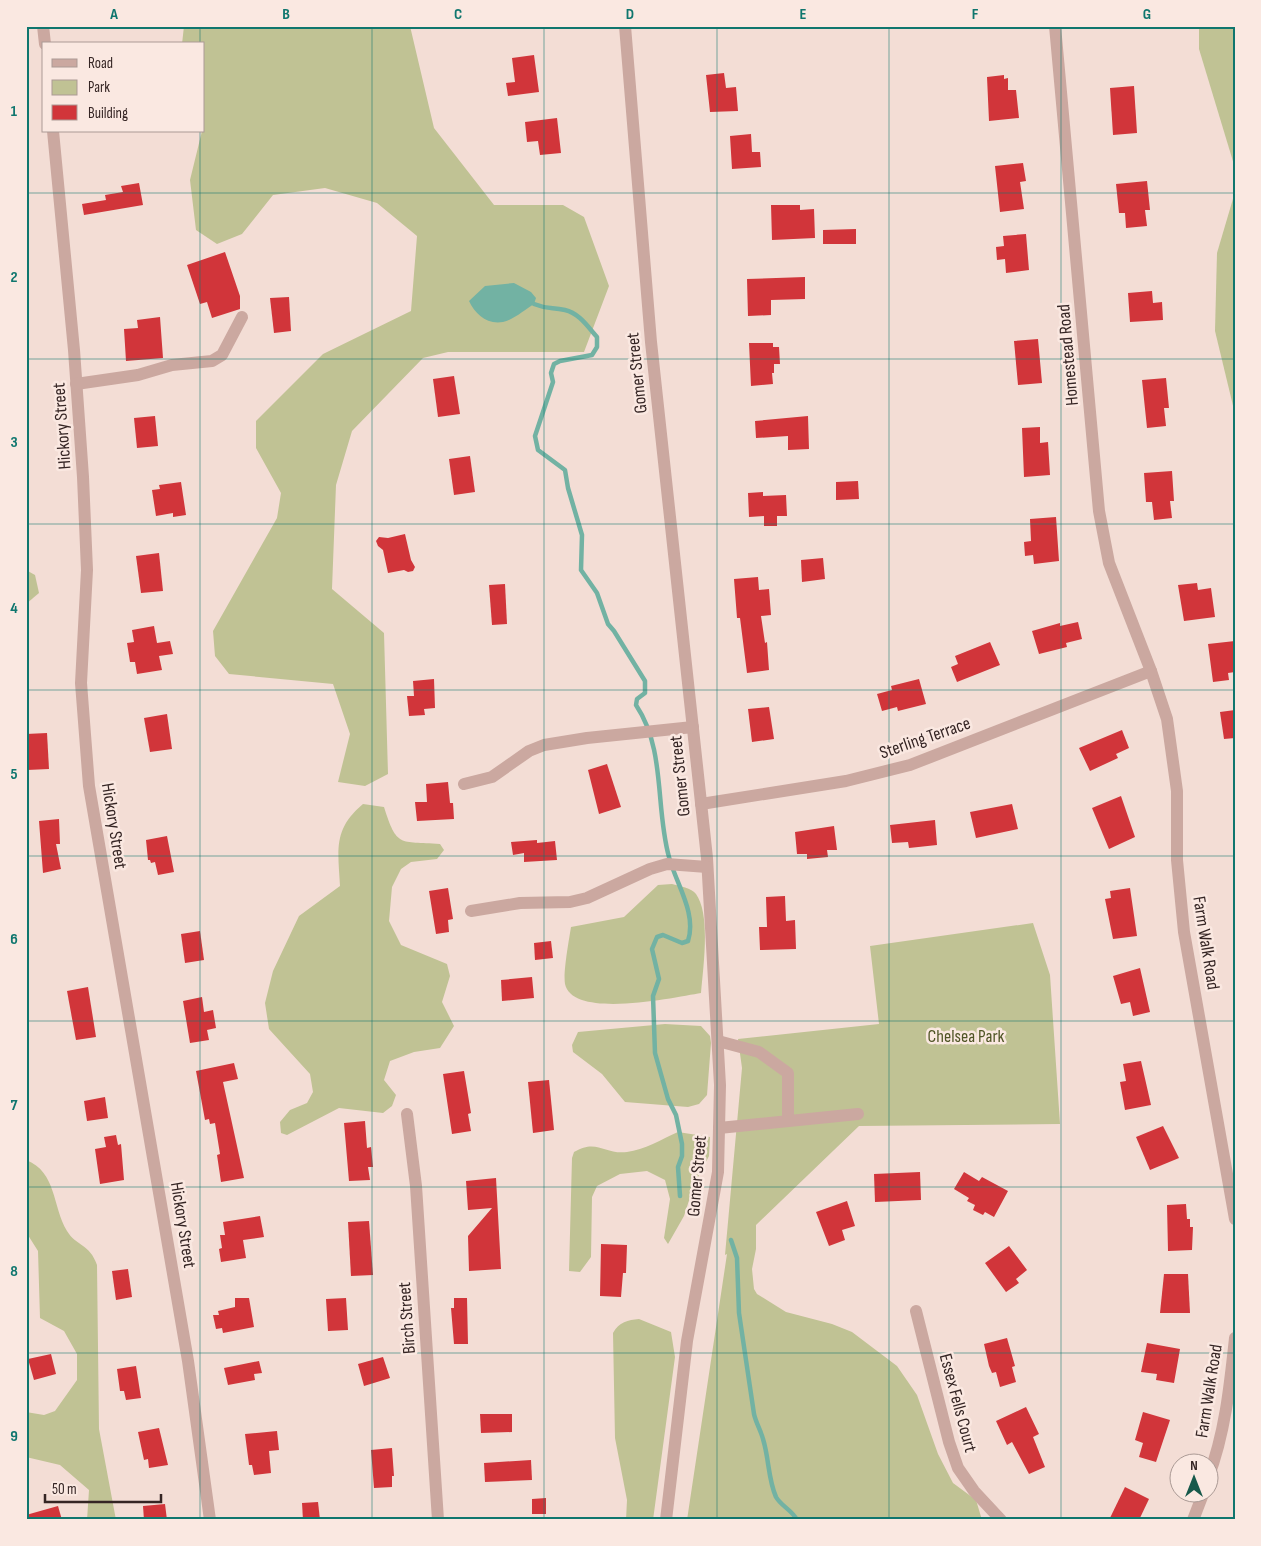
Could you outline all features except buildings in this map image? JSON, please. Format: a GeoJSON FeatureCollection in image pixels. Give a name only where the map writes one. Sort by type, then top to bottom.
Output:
{"type":"FeatureCollection","features":[{"type":"Feature","properties":{"kind":"street"},"geometry":{"type":"LineString","coordinates":[[43,26],[45,42]]}},
{"type":"Feature","properties":{"kind":"street","name":"Gomer Street"},"geometry":{"type":"LineString","coordinates":[[624,26],[650,342],[707,867],[718,1041],[718,1172],[687,1341],[666,1520]]}},
{"type":"Feature","properties":{"kind":"street","name":"Homestead Road"},"geometry":{"type":"LineString","coordinates":[[1055,26],[1099,512],[1109,563],[1151,672]]}},
{"type":"Feature","properties":{"kind":"street","name":"Hickory Street"},"geometry":{"type":"LineString","coordinates":[[53,132],[76,384],[87,570],[82,683],[89,786],[177,1295],[210,1520]]}},
{"type":"Feature","properties":{"kind":"street"},"geometry":{"type":"LineString","coordinates":[[76,384],[138,375],[172,365],[212,361],[222,355],[242,318]]}},
{"type":"Feature","properties":{"kind":"street","name":"Sterling Terrace"},"geometry":{"type":"LineString","coordinates":[[701,804],[846,781],[910,765],[1151,672]]}},
{"type":"Feature","properties":{"kind":"street","name":"Farm Walk Road"},"geometry":{"type":"LineString","coordinates":[[1151,672],[1167,719],[1177,791],[1177,860],[1184,932],[1235,1220]]}},
{"type":"Feature","properties":{"kind":"street"},"geometry":{"type":"LineString","coordinates":[[464,784],[492,777],[529,751],[544,745],[587,738],[693,727]]}},
{"type":"Feature","properties":{"kind":"street"},"geometry":{"type":"LineString","coordinates":[[471,911],[520,903],[570,902],[587,898],[650,869],[668,864],[707,867]]}},
{"type":"Feature","properties":{"kind":"street"},"geometry":{"type":"LineString","coordinates":[[718,1041],[759,1052],[788,1073],[788,1121]]}},
{"type":"Feature","properties":{"kind":"street","name":"Birch Street"},"geometry":{"type":"LineString","coordinates":[[407,1114],[414,1152],[438,1520]]}},
{"type":"Feature","properties":{"kind":"street"},"geometry":{"type":"LineString","coordinates":[[719,1128],[858,1114]]}},
{"type":"Feature","properties":{"kind":"street","name":"Essex Fells Court"},"geometry":{"type":"LineString","coordinates":[[916,1311],[949,1442],[958,1468],[979,1496],[1001,1520]]}},
{"type":"Feature","properties":{"kind":"street","name":"Farm Walk Road"},"geometry":{"type":"LineString","coordinates":[[1214,1454],[1229,1392],[1235,1338]]}},
{"type":"Feature","properties":{"kind":"street"},"geometry":{"type":"LineString","coordinates":[[1193,1520],[1199,1504]]}},
{"type":"Feature","properties":{"kind":"green space"},"geometry":{"type":"Polygon","coordinates":[[[184,26],[410,26],[434,128],[494,205],[563,205],[584,217],[609,286],[584,352],[448,352],[423,358],[352,431],[336,485],[332,589],[384,633],[388,774],[365,786],[338,782],[350,734],[333,684],[229,674],[215,656],[213,631],[277,518],[281,493],[256,448],[256,421],[323,354],[411,311],[417,236],[377,203],[325,188],[273,195],[242,234],[217,244],[196,230],[190,180],[202,132],[205,132],[205,42],[182,42],[184,26]]]}},
{"type":"Feature","properties":{"kind":"green space"},"geometry":{"type":"Polygon","coordinates":[[[1199,26],[1235,26],[1235,168],[1199,49],[1199,26]]]}},
{"type":"Feature","properties":{"kind":"green space"},"geometry":{"type":"Polygon","coordinates":[[[1235,192],[1235,414],[1215,331],[1217,253],[1235,192]]]}},
{"type":"Feature","properties":{"kind":"green space"},"geometry":{"type":"Polygon","coordinates":[[[26,570],[35,575],[39,593],[26,604],[26,570]]]}},
{"type":"Feature","properties":{"kind":"green space"},"geometry":{"type":"Polygon","coordinates":[[[363,804],[384,807],[392,830],[402,840],[416,843],[440,844],[444,850],[437,859],[411,862],[401,869],[392,887],[389,921],[401,945],[447,964],[450,976],[442,1002],[454,1026],[440,1048],[414,1052],[390,1061],[384,1080],[396,1095],[392,1106],[383,1113],[339,1108],[287,1135],[281,1133],[280,1122],[290,1110],[307,1103],[313,1092],[310,1074],[269,1029],[265,1003],[273,971],[299,916],[340,886],[339,841],[346,822],[363,804]]]}},
{"type":"Feature","properties":{"kind":"green space"},"geometry":{"type":"Polygon","coordinates":[[[672,884],[692,890],[701,903],[705,942],[701,993],[627,1004],[605,1004],[586,1001],[572,995],[565,984],[566,956],[571,927],[624,917],[658,885],[672,884]]]}},
{"type":"Feature","properties":{"kind":"green space","name":"Chelsea Park"},"geometry":{"type":"Polygon","coordinates":[[[1033,923],[1050,975],[1060,1124],[859,1126],[756,1225],[756,1249],[752,1269],[754,1289],[757,1294],[786,1312],[832,1324],[852,1332],[897,1366],[917,1395],[938,1454],[953,1483],[976,1500],[982,1520],[687,1520],[727,1254],[725,1255],[742,1068],[738,1039],[879,1024],[870,946],[1033,923]]]}},
{"type":"Feature","properties":{"kind":"green space"},"geometry":{"type":"Polygon","coordinates":[[[665,1024],[701,1026],[710,1036],[707,1095],[699,1104],[688,1107],[625,1102],[602,1074],[573,1052],[572,1045],[578,1032],[665,1024]]]}},
{"type":"Feature","properties":{"kind":"green space"},"geometry":{"type":"Polygon","coordinates":[[[678,1132],[710,1137],[709,1156],[694,1185],[684,1216],[668,1244],[664,1238],[670,1199],[665,1180],[647,1171],[620,1174],[597,1186],[592,1197],[591,1257],[580,1272],[569,1271],[572,1158],[574,1152],[589,1147],[619,1152],[633,1151],[678,1132]]]}},
{"type":"Feature","properties":{"kind":"green space"},"geometry":{"type":"Polygon","coordinates":[[[26,1160],[36,1165],[49,1181],[67,1231],[74,1240],[91,1253],[97,1265],[99,1429],[116,1520],[87,1520],[89,1490],[60,1465],[26,1457],[26,1412],[44,1415],[55,1411],[77,1380],[77,1354],[64,1331],[40,1318],[38,1251],[26,1232],[26,1160]]]}},
{"type":"Feature","properties":{"kind":"green space"},"geometry":{"type":"Polygon","coordinates":[[[639,1319],[671,1332],[675,1357],[653,1520],[626,1520],[627,1500],[615,1438],[613,1333],[624,1322],[639,1319]]]}},
{"type":"Feature","properties":{"kind":"water"},"geometry":{"type":"Polygon","coordinates":[[[514,283],[531,292],[536,298],[534,304],[507,321],[492,322],[487,320],[478,314],[469,301],[485,286],[514,283]]]}},
{"type":"Feature","properties":{"kind":"waterway"},"geometry":{"type":"LineString","coordinates":[[534,304],[575,314],[597,337],[597,347],[592,355],[560,361],[554,364],[551,373],[553,382],[535,436],[538,450],[565,470],[568,488],[582,535],[581,570],[597,593],[608,624],[645,681],[645,693],[637,699],[636,705],[652,741],[669,857],[688,909],[690,920],[688,941],[682,943],[663,935],[657,937],[652,949],[659,979],[653,996],[655,1053],[668,1099],[676,1115],[682,1144],[682,1156],[678,1167],[680,1196]]}},
{"type":"Feature","properties":{"kind":"waterway"},"geometry":{"type":"LineString","coordinates":[[731,1240],[737,1258],[739,1313],[754,1414],[765,1446],[771,1483],[776,1497],[797,1520]]}}]}
